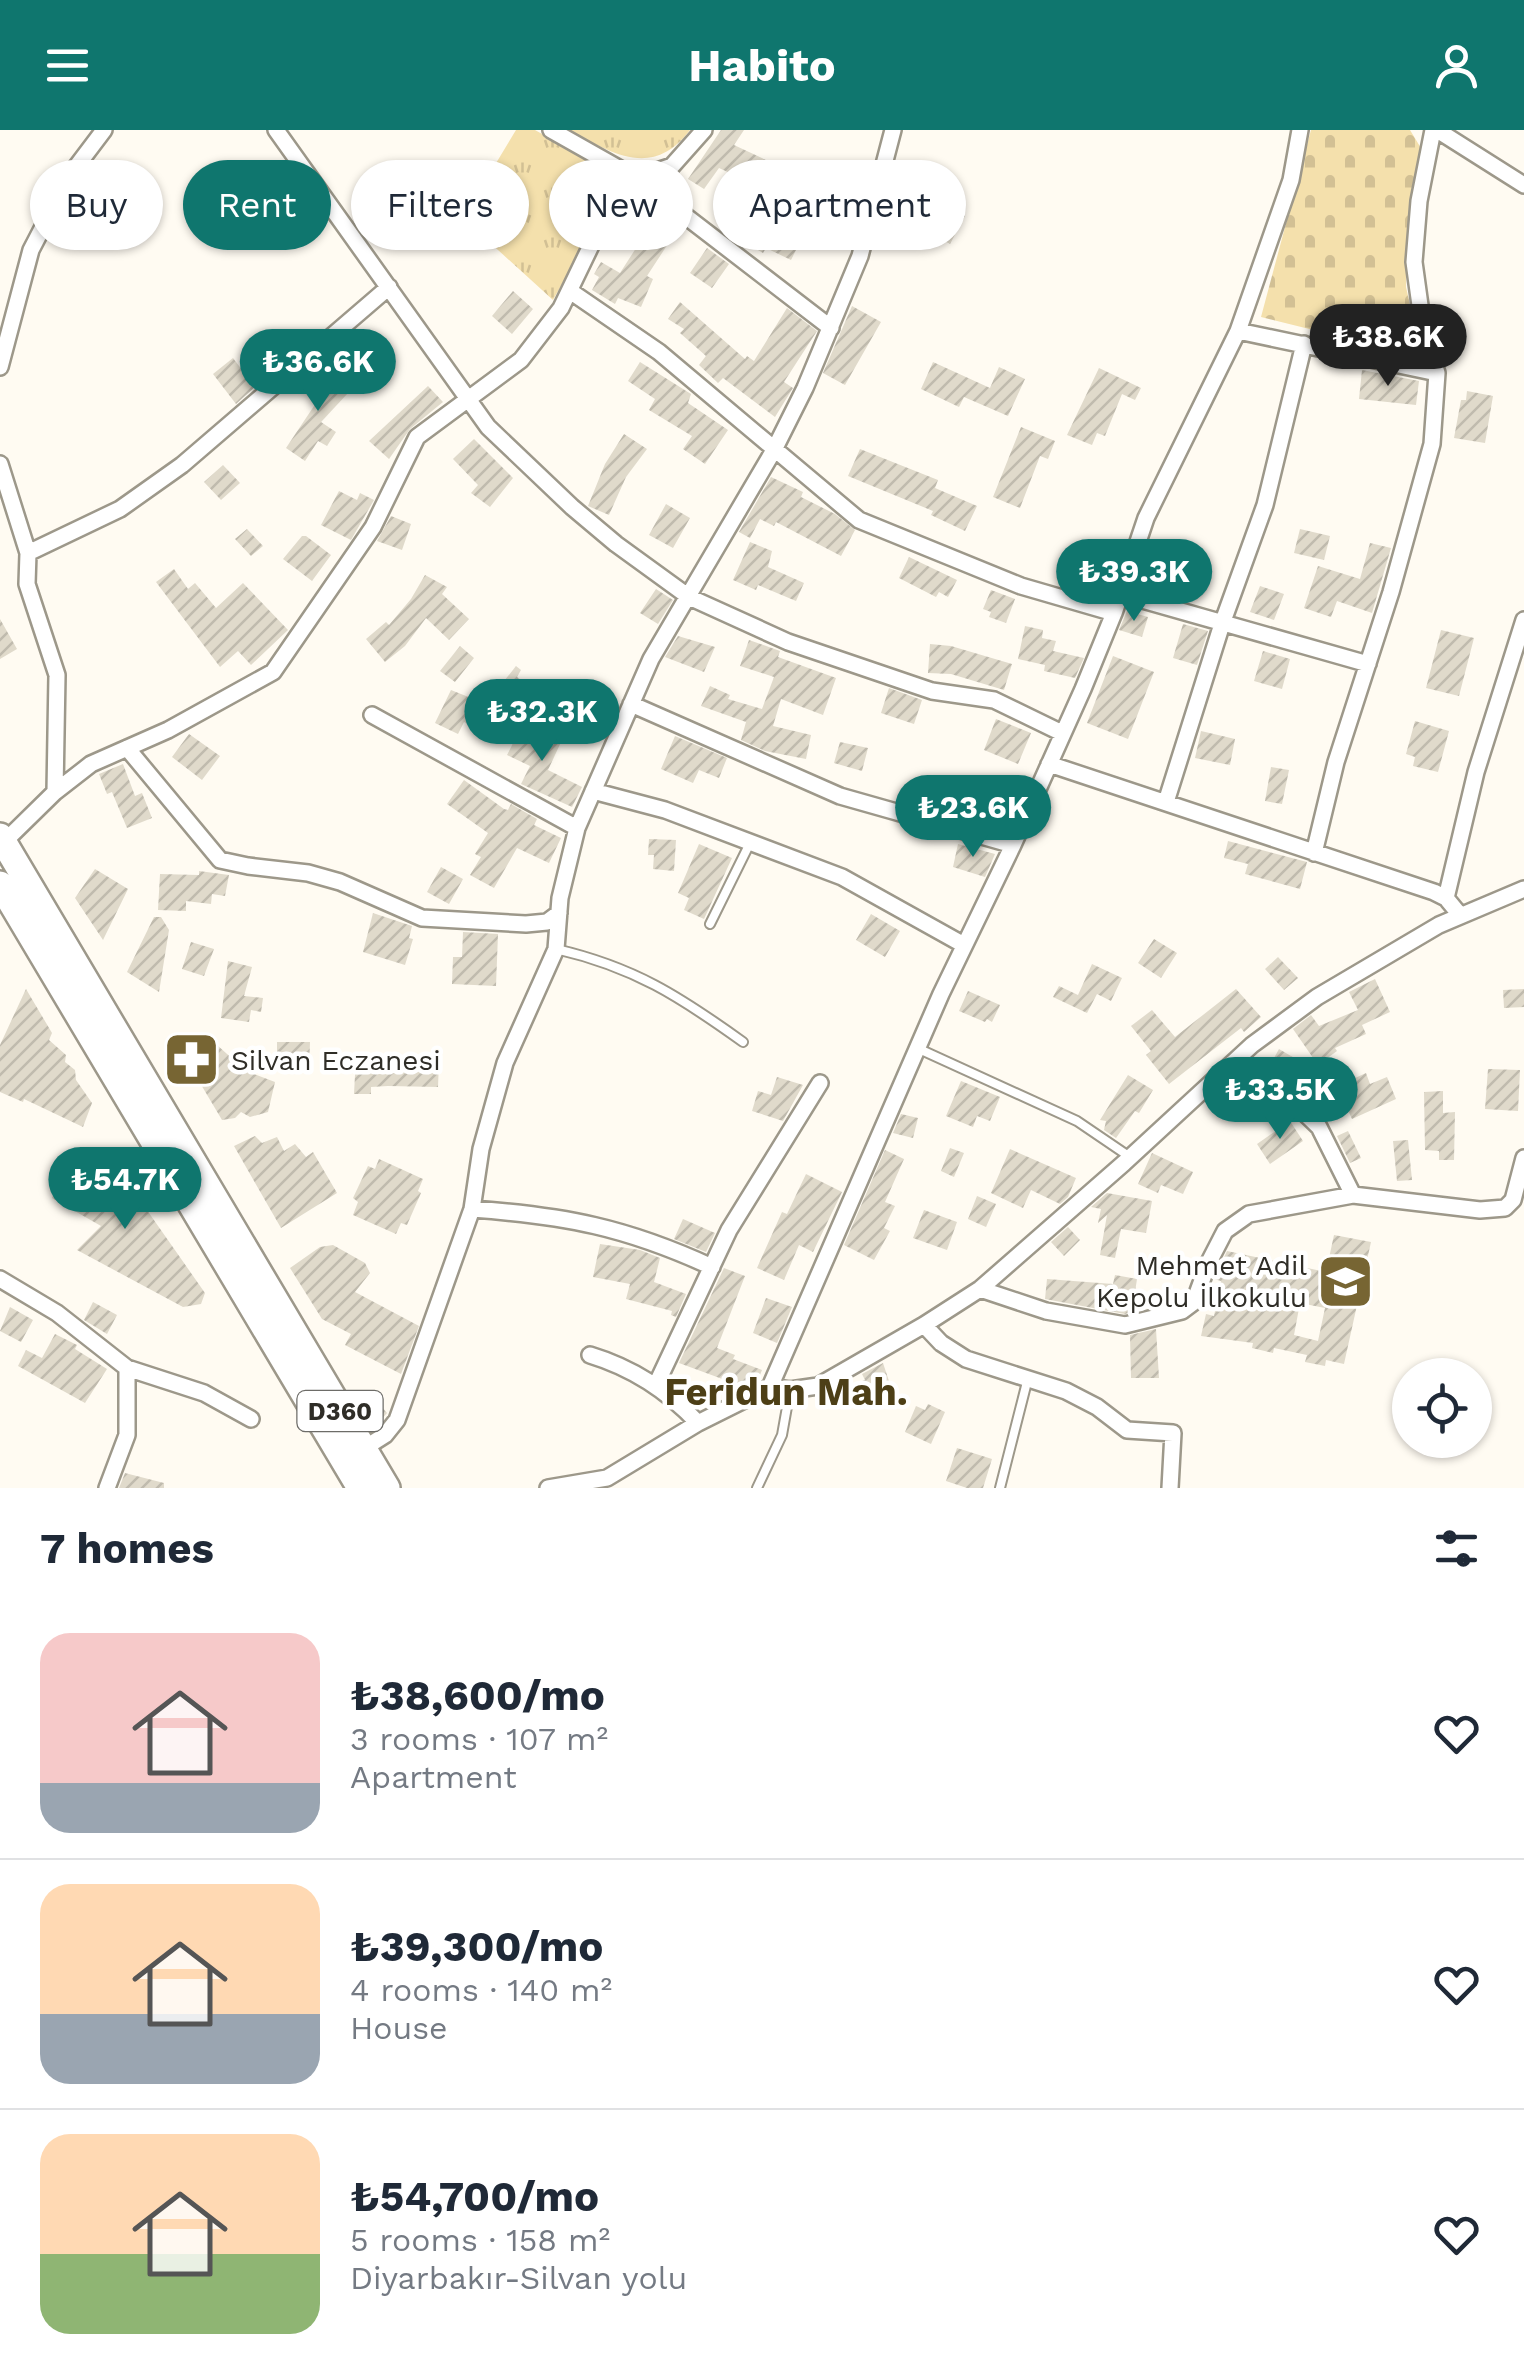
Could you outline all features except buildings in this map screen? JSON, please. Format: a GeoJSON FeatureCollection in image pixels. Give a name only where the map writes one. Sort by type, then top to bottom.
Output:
{"type":"FeatureCollection","features":[{"type":"Feature","properties":{"kind":"highway","name":"D360"},"geometry":{"type":"LineString","coordinates":[[2,839],[287,1340],[360,1488]]}},
{"type":"Feature","properties":{"kind":"highway","name":"D360"},"geometry":{"type":"LineString","coordinates":[[0,884],[287,1340],[386,1488]]}},
{"type":"Feature","properties":{"kind":"street"},"geometry":{"type":"LineString","coordinates":[[0,366],[31,250],[70,175],[104,130]]}},
{"type":"Feature","properties":{"kind":"street"},"geometry":{"type":"LineString","coordinates":[[276,130],[488,427],[572,508],[689,597],[788,642],[932,691],[994,700],[1062,733]]}},
{"type":"Feature","properties":{"kind":"street"},"geometry":{"type":"LineString","coordinates":[[551,130],[604,160]]}},
{"type":"Feature","properties":{"kind":"street"},"geometry":{"type":"LineString","coordinates":[[677,160],[704,130]]}},
{"type":"Feature","properties":{"kind":"street"},"geometry":{"type":"LineString","coordinates":[[363,1449],[386,1435],[396,1420],[472,1208],[481,1149],[505,1063],[556,949],[568,857],[577,828],[651,660],[774,450],[831,328],[860,256],[893,130]]}},
{"type":"Feature","properties":{"kind":"street"},"geometry":{"type":"LineString","coordinates":[[770,1387],[917,1048],[1013,845],[1114,614],[1146,518],[1238,330],[1290,180],[1300,130]]}},
{"type":"Feature","properties":{"kind":"street"},"geometry":{"type":"LineString","coordinates":[[1314,853],[1336,762],[1427,472],[1436,414],[1437,373],[1423,326],[1414,262],[1419,202],[1435,130],[1524,186]]}},
{"type":"Feature","properties":{"kind":"street"},"geometry":{"type":"LineString","coordinates":[[693,222],[831,328]]}},
{"type":"Feature","properties":{"kind":"street"},"geometry":{"type":"LineString","coordinates":[[2,839],[90,764],[273,672],[374,526],[418,438],[521,360],[562,308],[589,250]]}},
{"type":"Feature","properties":{"kind":"street"},"geometry":{"type":"LineString","coordinates":[[28,553],[120,509],[182,465],[390,287]]}},
{"type":"Feature","properties":{"kind":"street"},"geometry":{"type":"LineString","coordinates":[[570,291],[660,352],[859,520],[1021,586],[1114,614]]}},
{"type":"Feature","properties":{"kind":"street"},"geometry":{"type":"LineString","coordinates":[[1238,330],[1437,373]]}},
{"type":"Feature","properties":{"kind":"street"},"geometry":{"type":"LineString","coordinates":[[1166,802],[1222,624],[1265,505],[1304,344]]}},
{"type":"Feature","properties":{"kind":"street"},"geometry":{"type":"LineString","coordinates":[[0,464],[28,553],[27,584],[57,675],[56,792]]}},
{"type":"Feature","properties":{"kind":"street"},"geometry":{"type":"LineString","coordinates":[[1120,594],[1368,664]]}},
{"type":"Feature","properties":{"kind":"street"},"geometry":{"type":"LineString","coordinates":[[1446,898],[1476,772],[1524,620]]}},
{"type":"Feature","properties":{"kind":"street"},"geometry":{"type":"LineString","coordinates":[[631,704],[840,796],[1013,845]]}},
{"type":"Feature","properties":{"kind":"street"},"geometry":{"type":"LineString","coordinates":[[372,714],[577,828]]}},
{"type":"Feature","properties":{"kind":"street"},"geometry":{"type":"LineString","coordinates":[[128,748],[220,860],[308,872],[422,918],[526,924],[547,922],[559,913]]}},
{"type":"Feature","properties":{"kind":"street"},"geometry":{"type":"LineString","coordinates":[[1049,764],[1446,898],[1460,914]]}},
{"type":"Feature","properties":{"kind":"street"},"geometry":{"type":"LineString","coordinates":[[593,791],[665,810],[842,877],[964,945]]}},
{"type":"Feature","properties":{"kind":"street"},"geometry":{"type":"LineString","coordinates":[[548,1488],[607,1478],[770,1387],[790,1390],[818,1386],[924,1325],[980,1289],[1238,1056],[1317,997],[1460,914],[1524,889]]}},
{"type":"Feature","properties":{"kind":"street"},"geometry":{"type":"LineString","coordinates":[[1238,1056],[1319,1127],[1352,1195]]}},
{"type":"Feature","properties":{"kind":"street"},"geometry":{"type":"LineString","coordinates":[[656,1386],[749,1194],[820,1083]]}},
{"type":"Feature","properties":{"kind":"street"},"geometry":{"type":"LineString","coordinates":[[980,1289],[1046,1310],[1125,1325],[1182,1311],[1194,1302],[1224,1232],[1249,1214],[1352,1195],[1480,1210],[1506,1208],[1513,1200],[1524,1158]]}},
{"type":"Feature","properties":{"kind":"street"},"geometry":{"type":"LineString","coordinates":[[472,1208],[600,1225],[712,1267]]}},
{"type":"Feature","properties":{"kind":"street"},"geometry":{"type":"LineString","coordinates":[[0,1279],[57,1313],[128,1368],[182,1384],[251,1419]]}},
{"type":"Feature","properties":{"kind":"street"},"geometry":{"type":"LineString","coordinates":[[924,1325],[966,1359],[1081,1398],[1127,1430],[1172,1433],[1170,1488]]}},
{"type":"Feature","properties":{"kind":"street"},"geometry":{"type":"LineString","coordinates":[[590,1354],[624,1367],[656,1386],[698,1424]]}},
{"type":"Feature","properties":{"kind":"street"},"geometry":{"type":"LineString","coordinates":[[107,1488],[126,1436],[128,1368]]}},
{"type":"Feature","properties":{"kind":"lane"},"geometry":{"type":"LineString","coordinates":[[710,924],[748,844]]}},
{"type":"Feature","properties":{"kind":"lane"},"geometry":{"type":"LineString","coordinates":[[556,949],[598,960],[652,982],[743,1042]]}},
{"type":"Feature","properties":{"kind":"lane"},"geometry":{"type":"LineString","coordinates":[[917,1048],[1077,1121],[1130,1157]]}},
{"type":"Feature","properties":{"kind":"lane"},"geometry":{"type":"LineString","coordinates":[[1000,1488],[1028,1378]]}},
{"type":"Feature","properties":{"kind":"lane"},"geometry":{"type":"LineString","coordinates":[[757,1488],[782,1436],[790,1390]]}},
{"type":"Feature","properties":{"kind":"green space"},"geometry":{"type":"Polygon","coordinates":[[[516,130],[535,130],[588,160],[549,160],[549,250],[581,250],[553,300],[498,250],[529,250],[529,160],[498,160],[516,130]]]}},
{"type":"Feature","properties":{"kind":"green space"},"geometry":{"type":"Polygon","coordinates":[[[569,130],[690,130],[676,145],[647,158],[617,153],[569,130]]]}},
{"type":"Feature","properties":{"kind":"green space"},"geometry":{"type":"Polygon","coordinates":[[[1311,130],[1410,130],[1427,158],[1407,230],[1406,287],[1422,357],[1261,317],[1311,130]]]}},
{"type":"Feature","properties":{"kind":"place","name":"Silvan Eczanesi"},"geometry":{"type":"Point","coordinates":[192,1060]}},
{"type":"Feature","properties":{"kind":"place","name":"Mehmet Adil Kepolu İlkokulu"},"geometry":{"type":"Point","coordinates":[1346,1281]}},
{"type":"Feature","properties":{"kind":"district","name":"Feridun Mah."},"geometry":{"type":"Point","coordinates":[786,1392]}}]}
